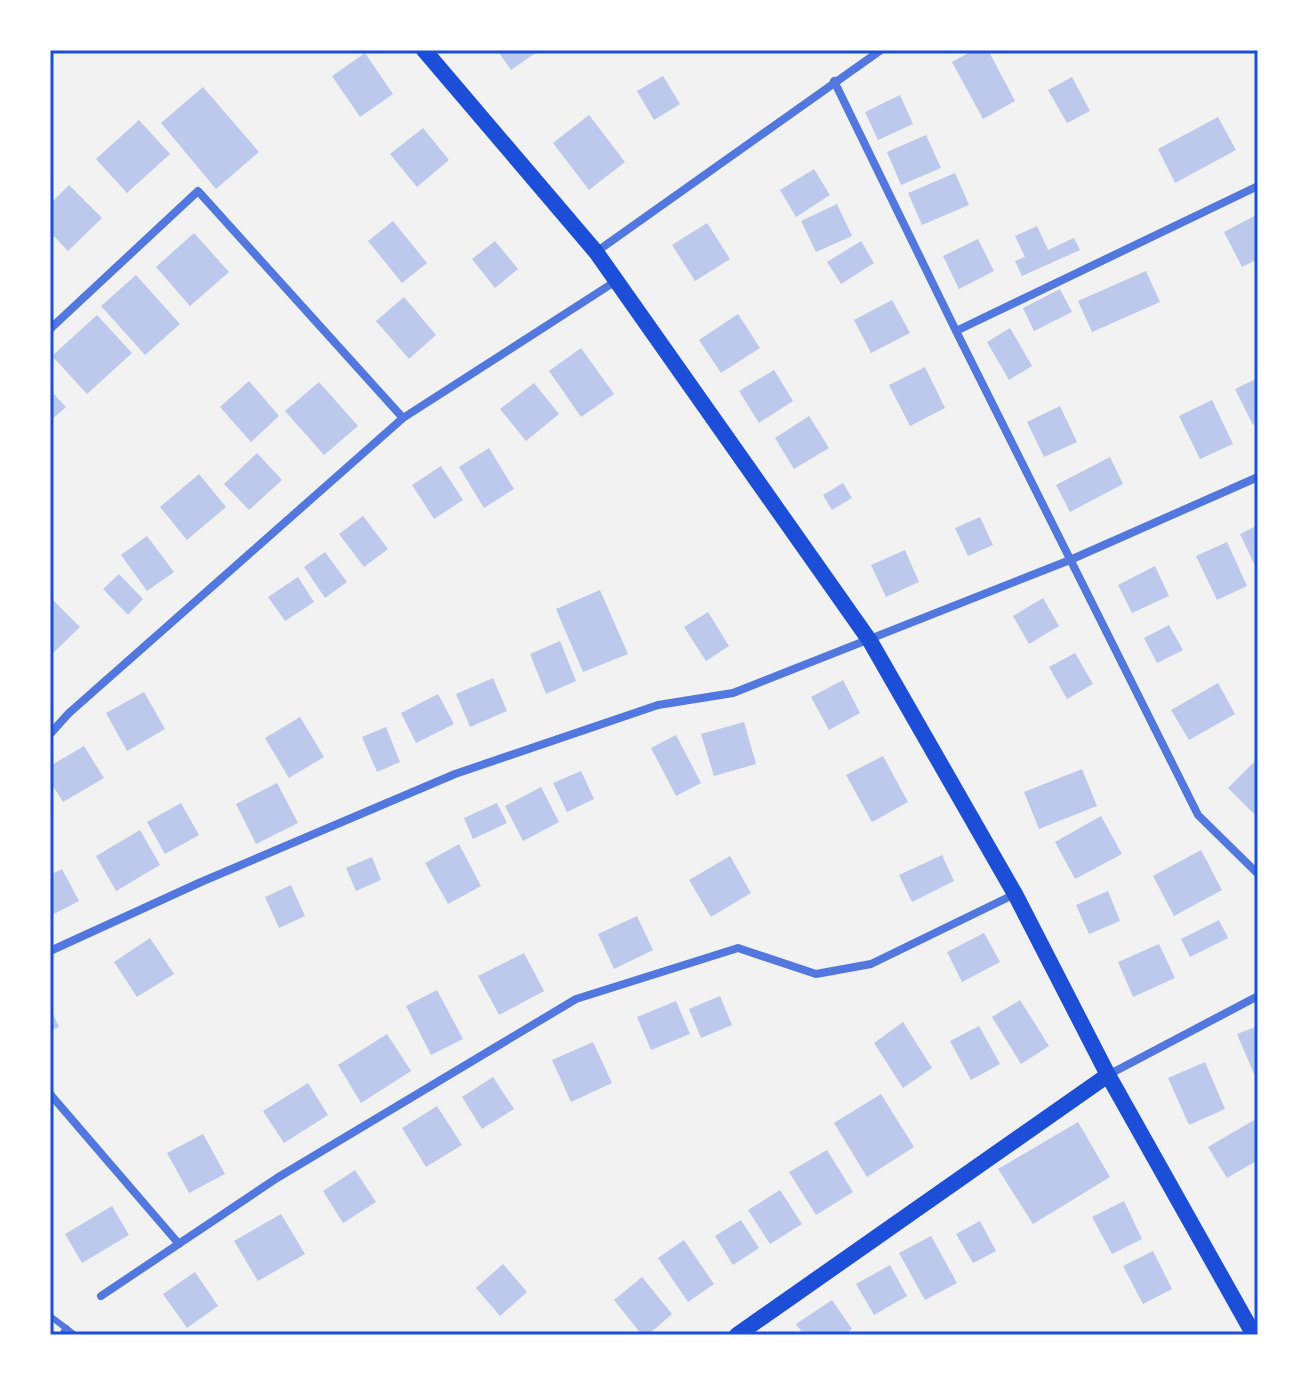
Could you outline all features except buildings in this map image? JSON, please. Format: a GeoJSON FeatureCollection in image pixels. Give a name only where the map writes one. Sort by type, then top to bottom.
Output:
{"type":"FeatureCollection","features":[{"type":"Feature","properties":{"kind":"main road"},"geometry":{"type":"LineString","coordinates":[[424,50],[596,252],[870,641],[1015,894],[1108,1075],[1254,1335]]}},
{"type":"Feature","properties":{"kind":"main road"},"geometry":{"type":"LineString","coordinates":[[737,1335],[1108,1075]]}},
{"type":"Feature","properties":{"kind":"street"},"geometry":{"type":"LineString","coordinates":[[596,252],[881,50]]}},
{"type":"Feature","properties":{"kind":"street"},"geometry":{"type":"LineString","coordinates":[[834,81],[1198,815],[1258,874]]}},
{"type":"Feature","properties":{"kind":"street"},"geometry":{"type":"LineString","coordinates":[[956,331],[1258,186]]}},
{"type":"Feature","properties":{"kind":"street"},"geometry":{"type":"LineString","coordinates":[[50,329],[198,191],[403,418]]}},
{"type":"Feature","properties":{"kind":"street"},"geometry":{"type":"LineString","coordinates":[[50,734],[69,713],[403,418],[616,281]]}},
{"type":"Feature","properties":{"kind":"street"},"geometry":{"type":"LineString","coordinates":[[50,951],[201,882],[455,774],[658,705],[733,693],[1070,560],[1258,477]]}},
{"type":"Feature","properties":{"kind":"street"},"geometry":{"type":"LineString","coordinates":[[101,1296],[277,1178],[576,999],[738,948],[816,974],[871,964],[1015,894]]}},
{"type":"Feature","properties":{"kind":"street"},"geometry":{"type":"LineString","coordinates":[[1108,1075],[1258,996]]}},
{"type":"Feature","properties":{"kind":"street"},"geometry":{"type":"LineString","coordinates":[[50,1094],[179,1244]]}},
{"type":"Feature","properties":{"kind":"lane"},"geometry":{"type":"LineString","coordinates":[[50,1316],[65,1332],[75,1335]]}}]}
